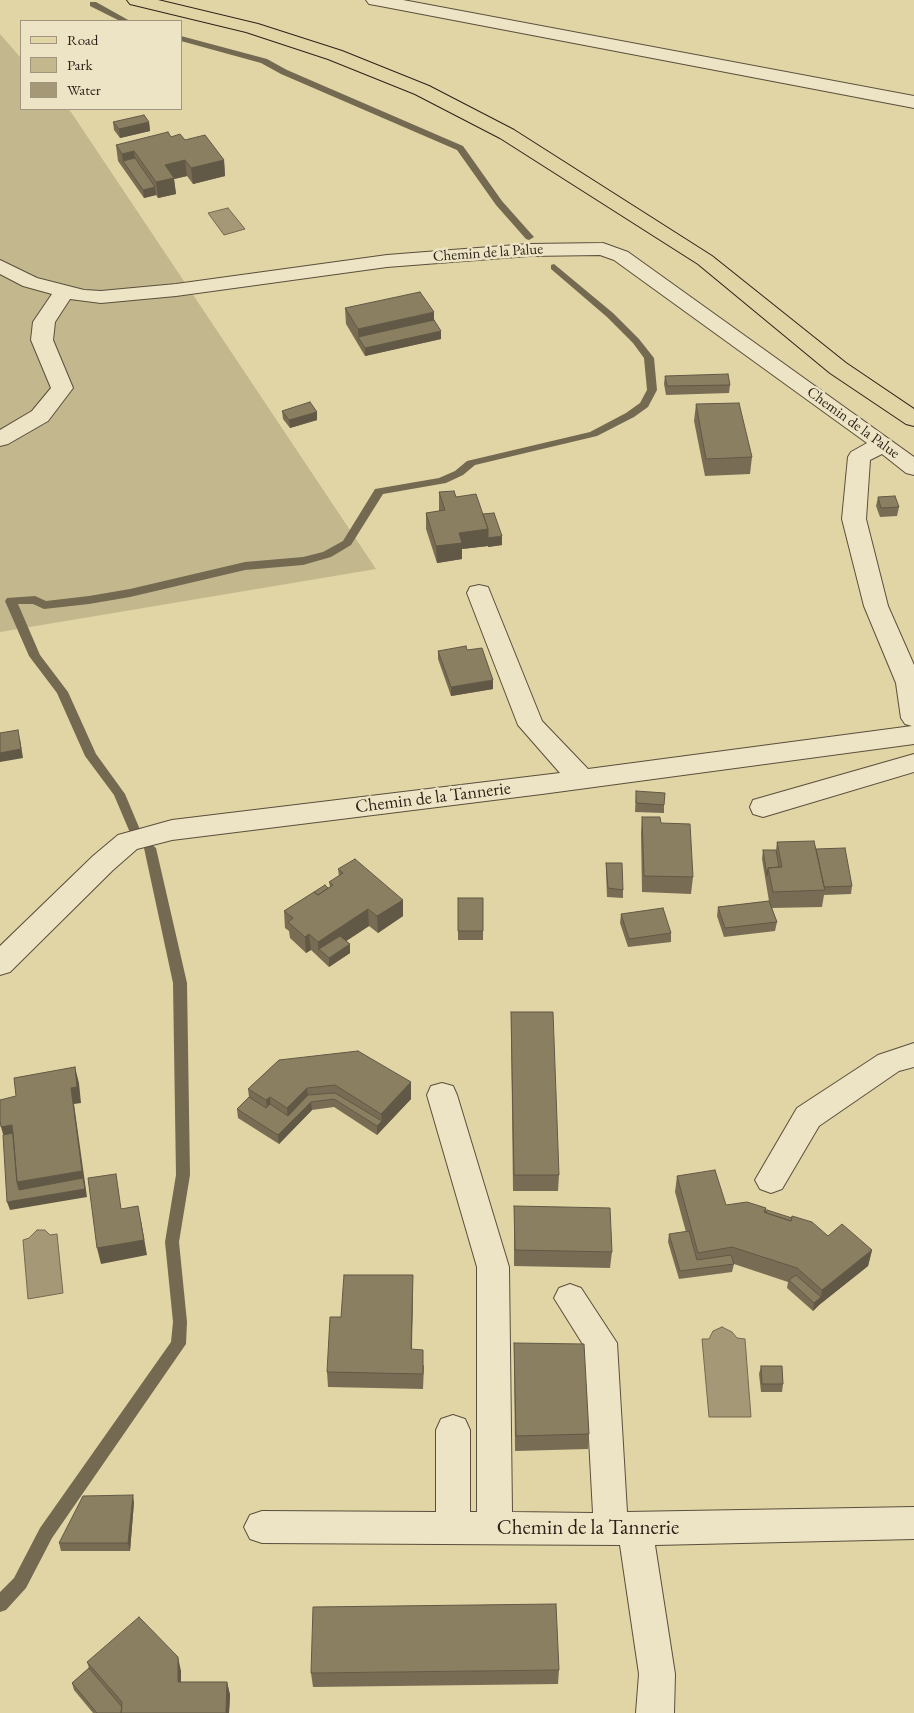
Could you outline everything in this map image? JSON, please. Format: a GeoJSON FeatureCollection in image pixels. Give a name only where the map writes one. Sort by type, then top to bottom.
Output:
{"type":"FeatureCollection","features":[{"type":"Feature","properties":{"kind":"main road"},"geometry":{"type":"LineString","coordinates":[[136,0],[252,28],[327,52],[422,90],[507,134],[623,206],[705,260],[838,368],[914,419]]}},
{"type":"Feature","properties":{"kind":"street"},"geometry":{"type":"LineString","coordinates":[[375,0],[914,102]]}},
{"type":"Feature","properties":{"kind":"street","name":"Chemin de la Palue"},"geometry":{"type":"LineString","coordinates":[[0,266],[30,282],[64,291],[84,296],[119,296],[397,260],[529,250],[603,249],[621,256],[914,468]]}},
{"type":"Feature","properties":{"kind":"street"},"geometry":{"type":"LineString","coordinates":[[0,439],[40,416],[62,388],[42,340],[44,322],[64,291]]}},
{"type":"Feature","properties":{"kind":"street"},"geometry":{"type":"LineString","coordinates":[[883,444],[859,457],[854,519],[876,606],[909,684],[914,718]]}},
{"type":"Feature","properties":{"kind":"street"},"geometry":{"type":"LineString","coordinates":[[479,593],[531,725],[581,779]]}},
{"type":"Feature","properties":{"kind":"street","name":"Chemin de la Tannerie"},"geometry":{"type":"LineString","coordinates":[[0,964],[103,863],[128,842],[172,830],[914,735]]}},
{"type":"Feature","properties":{"kind":"street"},"geometry":{"type":"LineString","coordinates":[[763,807],[914,763]]}},
{"type":"Feature","properties":{"kind":"street"},"geometry":{"type":"LineString","coordinates":[[771,1180],[808,1117],[890,1063],[914,1055]]}},
{"type":"Feature","properties":{"kind":"street"},"geometry":{"type":"LineString","coordinates":[[442,1095],[493,1267],[495,1528]]}},
{"type":"Feature","properties":{"kind":"street"},"geometry":{"type":"LineString","coordinates":[[570,1298],[600,1343],[623,1528],[658,1674],[655,1713]]}},
{"type":"Feature","properties":{"kind":"street"},"geometry":{"type":"LineString","coordinates":[[453,1430],[453,1528]]}},
{"type":"Feature","properties":{"kind":"street","name":"Chemin de la Tannerie"},"geometry":{"type":"LineString","coordinates":[[262,1528],[623,1528],[914,1523]]}},
{"type":"Feature","properties":{"kind":"green space"},"geometry":{"type":"Polygon","coordinates":[[[0,34],[20,57],[20,110],[69,110],[71,112],[376,569],[0,632],[0,34]]]}},
{"type":"Feature","properties":{"kind":"water"},"geometry":{"type":"Polygon","coordinates":[[[228,208],[245,229],[224,235],[208,213],[228,208]]]}},
{"type":"Feature","properties":{"kind":"water"},"geometry":{"type":"Polygon","coordinates":[[[37,1230],[45,1230],[50,1235],[57,1234],[63,1293],[28,1299],[23,1240],[29,1238],[37,1230]]]}},
{"type":"Feature","properties":{"kind":"water"},"geometry":{"type":"Polygon","coordinates":[[[722,1327],[732,1332],[737,1338],[745,1339],[751,1417],[709,1417],[702,1339],[709,1339],[713,1331],[722,1327]]]}},
{"type":"Feature","properties":{"kind":"building"},"geometry":{"type":"Polygon","coordinates":[[[144,115],[149,122],[119,129],[113,122],[144,115]]]}},
{"type":"Feature","properties":{"kind":"building"},"geometry":{"type":"Polygon","coordinates":[[[168,132],[171,137],[180,134],[185,140],[205,135],[224,160],[191,168],[185,160],[165,165],[174,178],[156,182],[134,151],[122,154],[116,145],[168,132]]]}},
{"type":"Feature","properties":{"kind":"building"},"geometry":{"type":"Polygon","coordinates":[[[135,158],[155,187],[143,190],[123,161],[135,158]]]}},
{"type":"Feature","properties":{"kind":"building"},"geometry":{"type":"Polygon","coordinates":[[[420,292],[434,312],[358,329],[345,308],[420,292]]]}},
{"type":"Feature","properties":{"kind":"building"},"geometry":{"type":"Polygon","coordinates":[[[434,320],[441,331],[365,348],[358,337],[434,320]]]}},
{"type":"Feature","properties":{"kind":"building"},"geometry":{"type":"Polygon","coordinates":[[[728,374],[730,385],[667,386],[665,376],[728,374]]]}},
{"type":"Feature","properties":{"kind":"building"},"geometry":{"type":"Polygon","coordinates":[[[310,402],[317,412],[289,420],[282,411],[310,402]]]}},
{"type":"Feature","properties":{"kind":"building"},"geometry":{"type":"Polygon","coordinates":[[[739,403],[752,457],[706,459],[696,404],[739,403]]]}},
{"type":"Feature","properties":{"kind":"building"},"geometry":{"type":"Polygon","coordinates":[[[454,491],[456,497],[476,494],[488,529],[459,533],[462,543],[436,546],[426,513],[445,510],[439,492],[454,491]]]}},
{"type":"Feature","properties":{"kind":"building"},"geometry":{"type":"Polygon","coordinates":[[[895,496],[899,507],[881,508],[878,497],[895,496]]]}},
{"type":"Feature","properties":{"kind":"building"},"geometry":{"type":"Polygon","coordinates":[[[494,513],[502,536],[488,538],[488,529],[483,514],[494,513]]]}},
{"type":"Feature","properties":{"kind":"building"},"geometry":{"type":"Polygon","coordinates":[[[466,646],[467,650],[482,648],[493,680],[451,687],[438,651],[466,646]]]}},
{"type":"Feature","properties":{"kind":"building"},"geometry":{"type":"Polygon","coordinates":[[[18,730],[21,749],[0,753],[0,733],[18,730]]]}},
{"type":"Feature","properties":{"kind":"building"},"geometry":{"type":"Polygon","coordinates":[[[636,791],[665,793],[664,805],[636,803],[636,791]]]}},
{"type":"Feature","properties":{"kind":"building"},"geometry":{"type":"Polygon","coordinates":[[[642,817],[660,817],[661,823],[690,824],[693,877],[644,876],[642,817]]]}},
{"type":"Feature","properties":{"kind":"building"},"geometry":{"type":"Polygon","coordinates":[[[814,841],[825,890],[773,892],[768,868],[782,867],[777,842],[814,841]]]}},
{"type":"Feature","properties":{"kind":"building"},"geometry":{"type":"Polygon","coordinates":[[[845,848],[852,886],[824,887],[816,849],[845,848]]]}},
{"type":"Feature","properties":{"kind":"building"},"geometry":{"type":"Polygon","coordinates":[[[763,850],[776,850],[779,867],[768,868],[767,876],[763,850]]]}},
{"type":"Feature","properties":{"kind":"building"},"geometry":{"type":"Polygon","coordinates":[[[355,859],[403,900],[377,916],[368,909],[318,942],[309,934],[305,937],[288,922],[293,918],[284,911],[314,892],[318,895],[333,885],[329,882],[343,873],[338,869],[355,859]]]}},
{"type":"Feature","properties":{"kind":"building"},"geometry":{"type":"Polygon","coordinates":[[[606,863],[622,863],[623,890],[608,888],[606,863]]]}},
{"type":"Feature","properties":{"kind":"building"},"geometry":{"type":"Polygon","coordinates":[[[325,885],[328,888],[318,895],[314,892],[325,885]]]}},
{"type":"Feature","properties":{"kind":"building"},"geometry":{"type":"Polygon","coordinates":[[[458,898],[483,898],[483,931],[458,931],[458,898]]]}},
{"type":"Feature","properties":{"kind":"building"},"geometry":{"type":"Polygon","coordinates":[[[769,901],[777,922],[725,928],[718,907],[769,901]]]}},
{"type":"Feature","properties":{"kind":"building"},"geometry":{"type":"Polygon","coordinates":[[[663,908],[671,933],[629,939],[621,914],[663,908]]]}},
{"type":"Feature","properties":{"kind":"building"},"geometry":{"type":"Polygon","coordinates":[[[340,936],[350,944],[329,958],[319,949],[340,936]]]}},
{"type":"Feature","properties":{"kind":"building"},"geometry":{"type":"Polygon","coordinates":[[[511,1012],[553,1012],[559,1175],[514,1175],[511,1012]]]}},
{"type":"Feature","properties":{"kind":"building"},"geometry":{"type":"Polygon","coordinates":[[[358,1051],[411,1082],[381,1114],[335,1085],[307,1088],[287,1108],[270,1097],[266,1100],[248,1089],[279,1060],[358,1051]]]}},
{"type":"Feature","properties":{"kind":"building"},"geometry":{"type":"Polygon","coordinates":[[[75,1067],[77,1087],[71,1088],[82,1171],[17,1182],[12,1125],[1,1127],[0,1100],[16,1096],[14,1078],[75,1067]]]}},
{"type":"Feature","properties":{"kind":"building"},"geometry":{"type":"Polygon","coordinates":[[[335,1093],[382,1121],[377,1126],[334,1099],[311,1102],[278,1135],[237,1109],[249,1097],[266,1108],[270,1104],[288,1116],[308,1095],[335,1093]]]}},
{"type":"Feature","properties":{"kind":"building"},"geometry":{"type":"Polygon","coordinates":[[[13,1133],[19,1190],[83,1178],[85,1189],[7,1202],[3,1135],[13,1133]]]}},
{"type":"Feature","properties":{"kind":"building"},"geometry":{"type":"Polygon","coordinates":[[[715,1170],[726,1205],[747,1202],[766,1208],[764,1212],[791,1221],[792,1216],[812,1222],[828,1236],[842,1224],[872,1250],[822,1290],[797,1268],[732,1247],[698,1253],[677,1176],[715,1170]]]}},
{"type":"Feature","properties":{"kind":"building"},"geometry":{"type":"Polygon","coordinates":[[[116,1174],[121,1209],[138,1206],[144,1240],[97,1248],[88,1178],[116,1174]]]}},
{"type":"Feature","properties":{"kind":"building"},"geometry":{"type":"Polygon","coordinates":[[[514,1206],[610,1208],[612,1252],[515,1250],[514,1206]]]}},
{"type":"Feature","properties":{"kind":"building"},"geometry":{"type":"Polygon","coordinates":[[[767,1210],[792,1218],[791,1221],[766,1213],[767,1210]]]}},
{"type":"Feature","properties":{"kind":"building"},"geometry":{"type":"Polygon","coordinates":[[[689,1231],[697,1260],[731,1255],[734,1264],[680,1271],[669,1234],[689,1231]]]}},
{"type":"Feature","properties":{"kind":"building"},"geometry":{"type":"Polygon","coordinates":[[[344,1275],[413,1275],[411,1349],[423,1350],[423,1374],[327,1372],[330,1317],[341,1317],[344,1275]]]}},
{"type":"Feature","properties":{"kind":"building"},"geometry":{"type":"Polygon","coordinates":[[[796,1275],[821,1297],[814,1303],[789,1280],[796,1275]]]}},
{"type":"Feature","properties":{"kind":"building"},"geometry":{"type":"Polygon","coordinates":[[[514,1343],[584,1344],[589,1434],[516,1436],[514,1343]]]}},
{"type":"Feature","properties":{"kind":"building"},"geometry":{"type":"Polygon","coordinates":[[[761,1366],[782,1366],[783,1384],[762,1384],[761,1366]]]}},
{"type":"Feature","properties":{"kind":"building"},"geometry":{"type":"Polygon","coordinates":[[[133,1495],[128,1543],[59,1543],[83,1496],[133,1495]]]}},
{"type":"Feature","properties":{"kind":"building"},"geometry":{"type":"Polygon","coordinates":[[[556,1604],[559,1670],[311,1673],[313,1607],[556,1604]]]}},
{"type":"Feature","properties":{"kind":"building"},"geometry":{"type":"Polygon","coordinates":[[[139,1617],[178,1657],[178,1682],[227,1682],[226,1713],[121,1713],[122,1702],[87,1662],[139,1617]]]}},
{"type":"Feature","properties":{"kind":"building"},"geometry":{"type":"Polygon","coordinates":[[[89,1668],[122,1707],[121,1713],[97,1713],[72,1683],[89,1668]]]}},
{"type":"Feature","properties":{"kind":"waterway"},"geometry":{"type":"LineString","coordinates":[[93,4],[124,20]]}},
{"type":"Feature","properties":{"kind":"waterway"},"geometry":{"type":"LineString","coordinates":[[182,38],[264,61],[284,72],[460,148],[499,203],[529,237]]}},
{"type":"Feature","properties":{"kind":"waterway"},"geometry":{"type":"LineString","coordinates":[[135,832],[119,794],[91,756],[62,692],[35,656],[11,601],[35,600],[44,605],[89,600],[130,593],[245,566],[303,561],[327,555],[347,543],[379,491],[442,481],[459,473],[471,463],[593,434],[630,415],[644,405],[652,390],[649,358],[636,341],[610,315],[554,267]]}},
{"type":"Feature","properties":{"kind":"waterway"},"geometry":{"type":"LineString","coordinates":[[0,1604],[20,1583],[46,1533],[178,1344],[180,1322],[172,1242],[183,1175],[180,983],[150,848]]}}]}
